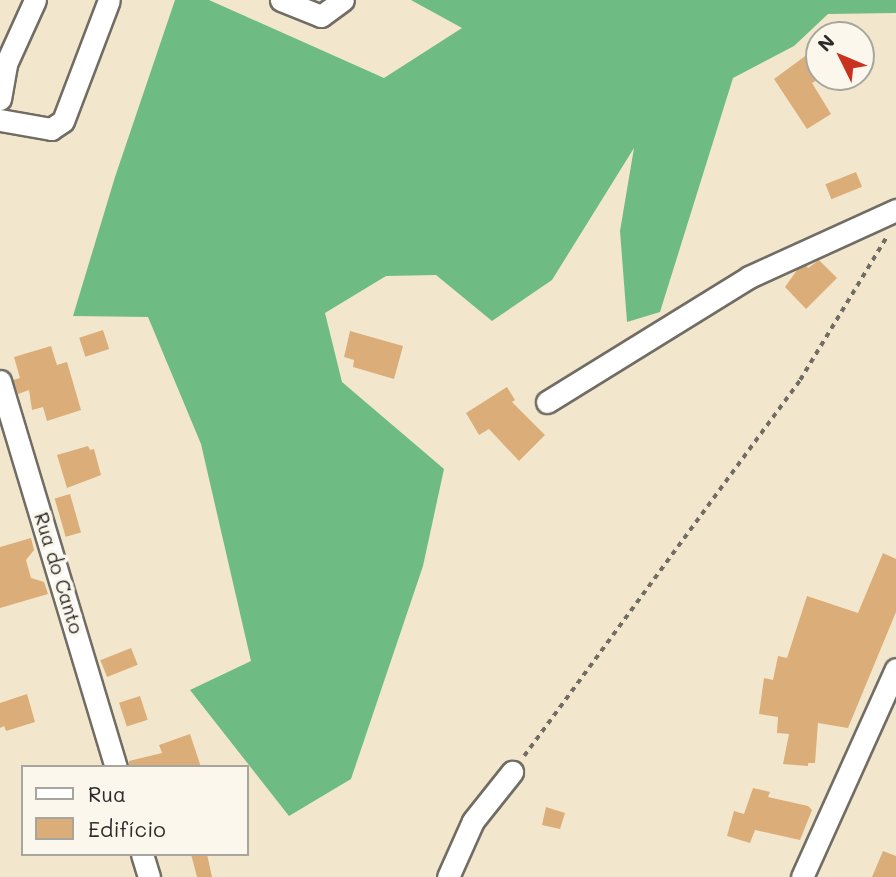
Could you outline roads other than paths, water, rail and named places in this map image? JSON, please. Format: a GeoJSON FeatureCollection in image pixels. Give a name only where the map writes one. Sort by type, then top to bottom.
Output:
{"type":"FeatureCollection","features":[{"type":"Feature","properties":{"kind":"street"},"geometry":{"type":"LineString","coordinates":[[0,99],[6,64],[35,0]]}},
{"type":"Feature","properties":{"kind":"street"},"geometry":{"type":"LineString","coordinates":[[0,120],[51,129],[63,121],[110,0]]}},
{"type":"Feature","properties":{"kind":"street"},"geometry":{"type":"LineString","coordinates":[[281,0],[321,16],[343,0]]}},
{"type":"Feature","properties":{"kind":"street"},"geometry":{"type":"LineString","coordinates":[[547,402],[749,277],[896,210]]}},
{"type":"Feature","properties":{"kind":"street","name":"Rua do Canto"},"geometry":{"type":"LineString","coordinates":[[0,381],[115,765]]}},
{"type":"Feature","properties":{"kind":"street"},"geometry":{"type":"LineString","coordinates":[[802,877],[896,669]]}},
{"type":"Feature","properties":{"kind":"street"},"geometry":{"type":"LineString","coordinates":[[449,877],[473,821],[512,772]]}},
{"type":"Feature","properties":{"kind":"street"},"geometry":{"type":"LineString","coordinates":[[143,856],[149,877]]}}]}
